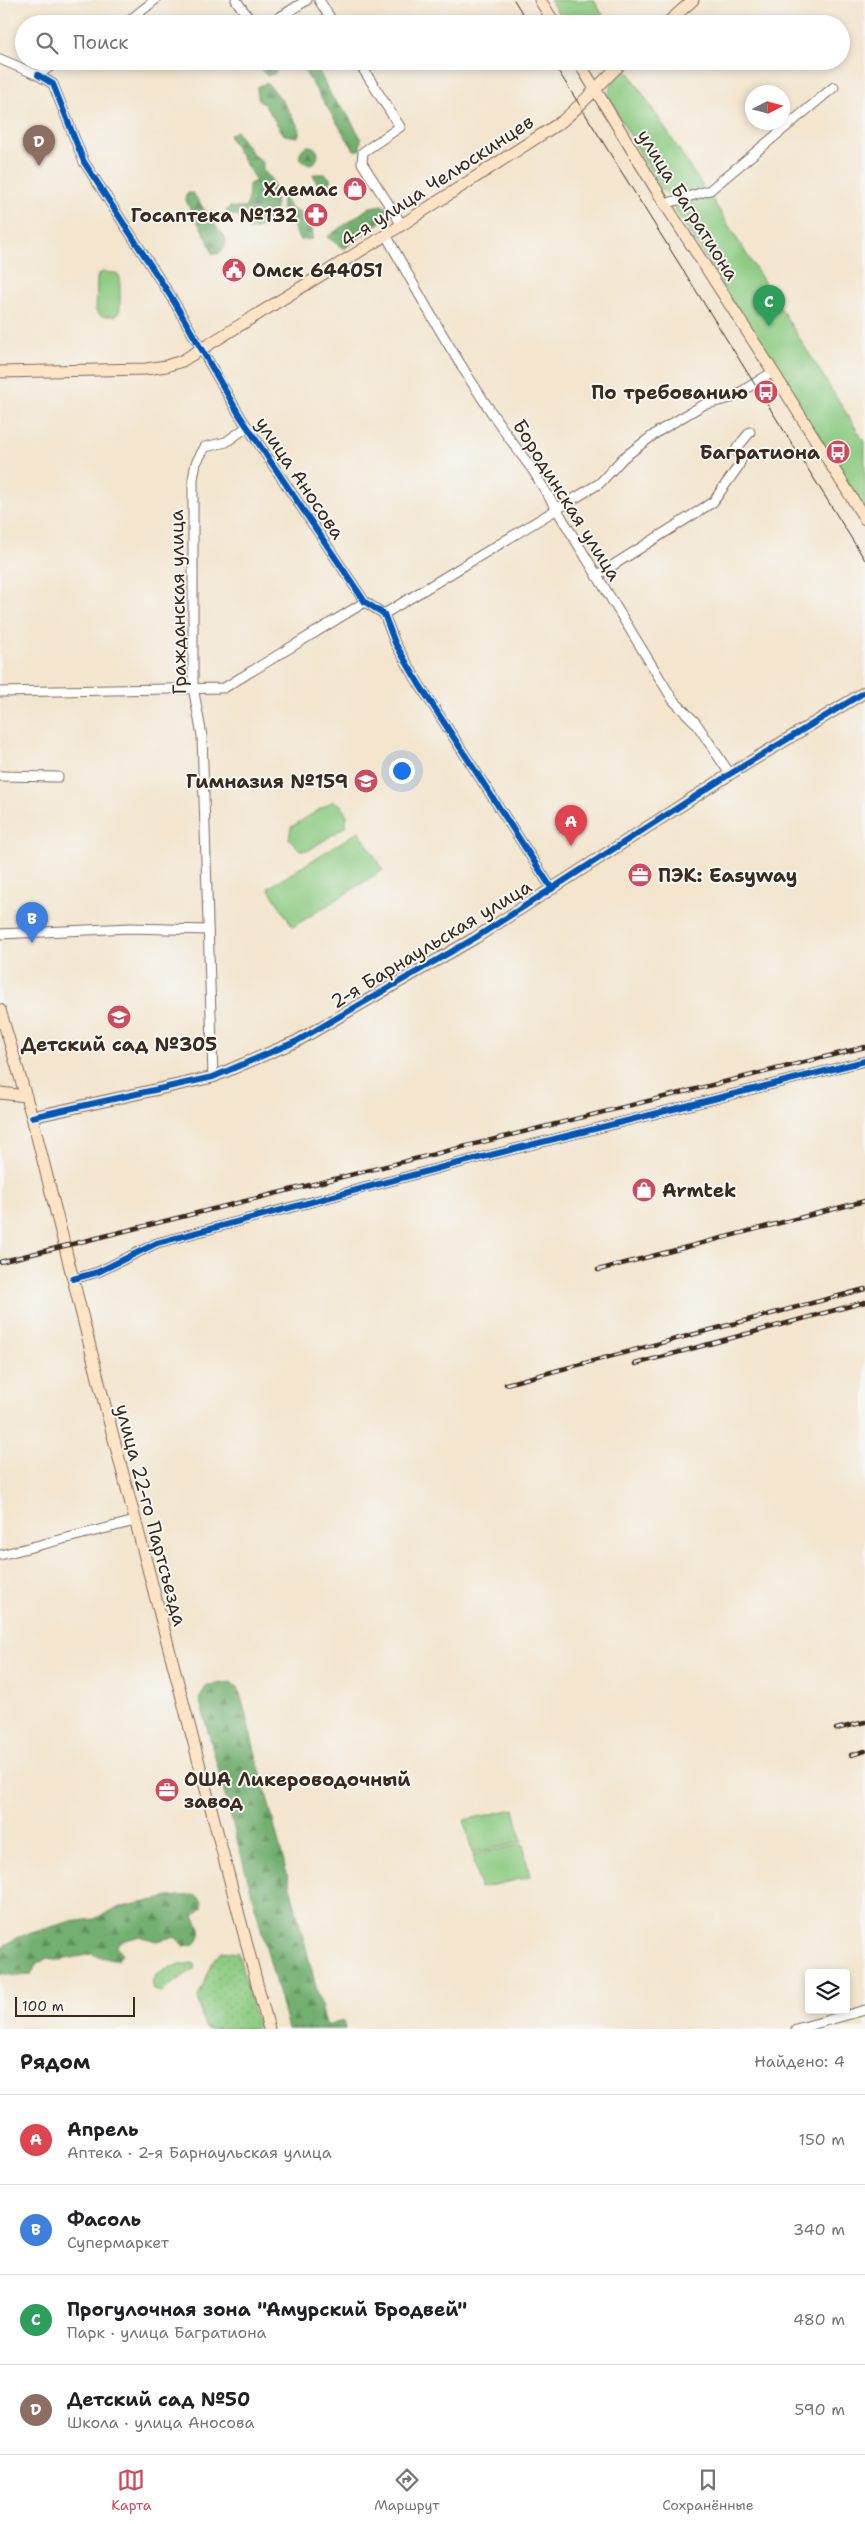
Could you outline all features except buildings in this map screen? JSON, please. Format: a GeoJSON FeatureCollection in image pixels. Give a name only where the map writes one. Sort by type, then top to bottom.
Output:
{"type":"FeatureCollection","features":[{"type":"Feature","properties":{"kind":"main road"},"geometry":{"type":"LineString","coordinates":[[540,0],[549,15]]}},
{"type":"Feature","properties":{"kind":"main road"},"geometry":{"type":"LineString","coordinates":[[676,15],[693,0]]}},
{"type":"Feature","properties":{"kind":"main road","name":"улица Багратиона"},"geometry":{"type":"LineString","coordinates":[[584,70],[665,204],[865,519]]}},
{"type":"Feature","properties":{"kind":"main road","name":"4-я улица Челюскинцев"},"geometry":{"type":"LineString","coordinates":[[0,372],[146,369],[182,361],[386,236],[561,122],[585,102],[595,87],[614,70]]}},
{"type":"Feature","properties":{"kind":"main road","name":"2-я Барнаульская улица"},"geometry":{"type":"LineString","coordinates":[[32,1117],[213,1077],[297,1041],[474,938],[730,774],[865,692]]}},
{"type":"Feature","properties":{"kind":"main road","name":"улица 22-го Партсъезда"},"geometry":{"type":"LineString","coordinates":[[0,1010],[32,1117],[135,1522],[269,2029]]}},
{"type":"Feature","properties":{"kind":"main road"},"geometry":{"type":"LineString","coordinates":[[0,1094],[26,1096]]}},
{"type":"Feature","properties":{"kind":"street"},"geometry":{"type":"LineString","coordinates":[[136,15],[155,0]]}},
{"type":"Feature","properties":{"kind":"street"},"geometry":{"type":"LineString","coordinates":[[236,0],[247,15]]}},
{"type":"Feature","properties":{"kind":"street"},"geometry":{"type":"LineString","coordinates":[[283,15],[307,0]]}},
{"type":"Feature","properties":{"kind":"street"},"geometry":{"type":"LineString","coordinates":[[319,0],[328,15]]}},
{"type":"Feature","properties":{"kind":"street","name":"улица Аносова"},"geometry":{"type":"LineString","coordinates":[[0,59],[15,65]]}},
{"type":"Feature","properties":{"kind":"street","name":"улица Аносова"},"geometry":{"type":"LineString","coordinates":[[26,70],[53,84],[84,162],[202,350],[247,427],[366,602],[384,614]]}},
{"type":"Feature","properties":{"kind":"street"},"geometry":{"type":"LineString","coordinates":[[38,75],[45,70]]}},
{"type":"Feature","properties":{"kind":"street"},"geometry":{"type":"LineString","coordinates":[[364,70],[400,127],[363,152],[362,163],[402,225]]}},
{"type":"Feature","properties":{"kind":"street"},"geometry":{"type":"LineString","coordinates":[[665,204],[710,190],[834,87]]}},
{"type":"Feature","properties":{"kind":"street","name":"Бородинская улица"},"geometry":{"type":"LineString","coordinates":[[386,236],[422,301],[510,440],[532,469],[555,510],[673,700],[696,723],[730,774]]}},
{"type":"Feature","properties":{"kind":"street"},"geometry":{"type":"LineString","coordinates":[[552,889],[419,684],[395,643],[384,614],[600,483],[623,458],[659,432],[704,405],[731,398],[773,372]]}},
{"type":"Feature","properties":{"kind":"street","name":"Гражданская улица"},"geometry":{"type":"LineString","coordinates":[[213,1077],[202,736],[194,687],[193,479],[196,463],[205,447],[226,442],[247,427]]}},
{"type":"Feature","properties":{"kind":"street"},"geometry":{"type":"LineString","coordinates":[[596,576],[713,502],[738,468],[741,460],[738,448],[750,432]]}},
{"type":"Feature","properties":{"kind":"street"},"geometry":{"type":"LineString","coordinates":[[0,692],[194,687],[224,688],[366,602]]}},
{"type":"Feature","properties":{"kind":"street"},"geometry":{"type":"LineString","coordinates":[[0,776],[58,777]]}},
{"type":"Feature","properties":{"kind":"street"},"geometry":{"type":"LineString","coordinates":[[0,934],[130,928],[208,930]]}},
{"type":"Feature","properties":{"kind":"street"},"geometry":{"type":"LineString","coordinates":[[73,1279],[98,1272],[157,1243],[438,1168],[865,1061]]}},
{"type":"Feature","properties":{"kind":"street"},"geometry":{"type":"LineString","coordinates":[[0,1555],[135,1522]]}},
{"type":"Feature","properties":{"kind":"street"},"geometry":{"type":"LineString","coordinates":[[796,2029],[865,2010]]}},
{"type":"Feature","properties":{"kind":"green space"},"geometry":{"type":"Polygon","coordinates":[[[550,0],[594,0],[603,15],[559,15],[550,0]]]}},
{"type":"Feature","properties":{"kind":"green space"},"geometry":{"type":"Polygon","coordinates":[[[261,70],[277,70],[275,73],[267,76],[261,70]]]}},
{"type":"Feature","properties":{"kind":"green space"},"geometry":{"type":"Polygon","coordinates":[[[304,70],[318,70],[332,97],[347,114],[361,138],[360,150],[354,150],[304,70]]]}},
{"type":"Feature","properties":{"kind":"green space"},"geometry":{"type":"Polygon","coordinates":[[[624,70],[627,70],[703,187],[676,195],[665,193],[661,189],[608,97],[611,85],[624,70]]]}},
{"type":"Feature","properties":{"kind":"green space"},"geometry":{"type":"Polygon","coordinates":[[[266,83],[279,97],[300,129],[298,137],[284,135],[259,99],[257,87],[266,83]]]}},
{"type":"Feature","properties":{"kind":"green space"},"geometry":{"type":"Polygon","coordinates":[[[236,131],[252,153],[263,163],[263,171],[271,180],[275,191],[276,217],[257,229],[249,231],[238,216],[226,211],[230,207],[245,208],[248,202],[249,184],[256,181],[230,138],[229,135],[236,131]]]}},
{"type":"Feature","properties":{"kind":"green space"},"geometry":{"type":"Polygon","coordinates":[[[309,146],[315,149],[318,155],[315,161],[309,164],[303,161],[300,155],[303,149],[309,146]]]}},
{"type":"Feature","properties":{"kind":"green space"},"geometry":{"type":"Polygon","coordinates":[[[313,174],[325,174],[330,178],[331,191],[322,189],[313,174]]]}},
{"type":"Feature","properties":{"kind":"green space"},"geometry":{"type":"Polygon","coordinates":[[[188,193],[193,193],[206,212],[216,217],[215,225],[226,239],[225,248],[218,254],[212,253],[207,239],[191,211],[185,197],[188,193]]]}},
{"type":"Feature","properties":{"kind":"green space"},"geometry":{"type":"Polygon","coordinates":[[[709,194],[865,443],[865,516],[674,208],[676,205],[709,194]]]}},
{"type":"Feature","properties":{"kind":"green space"},"geometry":{"type":"Polygon","coordinates":[[[282,199],[285,199],[291,209],[299,211],[313,231],[312,239],[300,240],[283,212],[282,199]]]}},
{"type":"Feature","properties":{"kind":"green space"},"geometry":{"type":"Polygon","coordinates":[[[382,205],[386,208],[388,216],[344,249],[327,237],[370,207],[382,205]]]}},
{"type":"Feature","properties":{"kind":"green space"},"geometry":{"type":"Polygon","coordinates":[[[103,272],[117,273],[120,277],[120,310],[116,316],[102,316],[96,312],[97,278],[103,272]]]}},
{"type":"Feature","properties":{"kind":"green space"},"geometry":{"type":"Polygon","coordinates":[[[333,801],[341,805],[347,815],[346,826],[309,850],[300,850],[289,839],[291,827],[333,801]]]}},
{"type":"Feature","properties":{"kind":"green space"},"geometry":{"type":"Polygon","coordinates":[[[359,831],[383,870],[293,927],[268,888],[359,831]]]}},
{"type":"Feature","properties":{"kind":"green space"},"geometry":{"type":"Polygon","coordinates":[[[231,1682],[239,1689],[326,2025],[343,2020],[345,2029],[288,2029],[199,1698],[207,1685],[231,1682]]]}},
{"type":"Feature","properties":{"kind":"green space"},"geometry":{"type":"Polygon","coordinates":[[[514,1809],[522,1842],[472,1853],[464,1820],[514,1809]]]}},
{"type":"Feature","properties":{"kind":"green space"},"geometry":{"type":"Polygon","coordinates":[[[523,1844],[530,1877],[480,1888],[473,1855],[523,1844]]]}},
{"type":"Feature","properties":{"kind":"green space"},"geometry":{"type":"Polygon","coordinates":[[[193,1895],[199,1898],[202,1905],[202,1908],[194,1915],[200,1933],[200,1937],[195,1944],[184,1946],[175,1937],[156,1941],[140,1936],[119,1942],[117,1946],[122,1953],[118,1960],[91,1954],[61,1960],[47,1958],[36,1965],[31,1975],[17,1976],[0,1973],[0,1948],[18,1937],[68,1922],[94,1919],[117,1908],[169,1897],[193,1895]]]}},
{"type":"Feature","properties":{"kind":"green space"},"geometry":{"type":"Polygon","coordinates":[[[222,1951],[238,1953],[258,2027],[255,2029],[206,2029],[204,2026],[198,1997],[215,1957],[222,1951]]]}},
{"type":"Feature","properties":{"kind":"green space"},"geometry":{"type":"Polygon","coordinates":[[[191,1963],[195,1964],[195,1968],[161,1992],[154,1990],[154,1977],[158,1973],[164,1969],[191,1963]]]}},
{"type":"Feature","properties":{"kind":"tram line"},"geometry":{"type":"LineString","coordinates":[[514,0],[523,15]]}},
{"type":"Feature","properties":{"kind":"tram line"},"geometry":{"type":"LineString","coordinates":[[558,70],[865,560]]}},
{"type":"Feature","properties":{"kind":"railway"},"geometry":{"type":"LineString","coordinates":[[0,1262],[865,1047]]}},
{"type":"Feature","properties":{"kind":"railway"},"geometry":{"type":"LineString","coordinates":[[598,1270],[865,1201]]}},
{"type":"Feature","properties":{"kind":"railway"},"geometry":{"type":"LineString","coordinates":[[506,1384],[865,1289]]}},
{"type":"Feature","properties":{"kind":"railway"},"geometry":{"type":"LineString","coordinates":[[635,1364],[865,1302]]}},
{"type":"Feature","properties":{"kind":"railway"},"geometry":{"type":"LineString","coordinates":[[836,1729],[865,1722]]}},
{"type":"Feature","properties":{"kind":"railway"},"geometry":{"type":"LineString","coordinates":[[851,1755],[865,1751]]}},
{"type":"Feature","properties":{"kind":"cycle path"},"geometry":{"type":"LineString","coordinates":[[38,75],[53,84],[84,162],[173,300],[240,416],[365,602],[384,614],[395,643],[419,684],[552,889]]}},
{"type":"Feature","properties":{"kind":"cycle path"},"geometry":{"type":"LineString","coordinates":[[32,1117],[213,1077],[297,1041],[475,938],[730,774],[865,692]]}},
{"type":"Feature","properties":{"kind":"cycle path"},"geometry":{"type":"LineString","coordinates":[[73,1279],[98,1272],[157,1243],[439,1168],[865,1061]]}},
{"type":"Feature","properties":{"kind":"place","name":"Детский сад №50"},"geometry":{"type":"Point","coordinates":[39,166]}},
{"type":"Feature","properties":{"kind":"place","name":"Хлемас"},"geometry":{"type":"Point","coordinates":[355,189]}},
{"type":"Feature","properties":{"kind":"place","name":"Госаптека №132"},"geometry":{"type":"Point","coordinates":[316,215]}},
{"type":"Feature","properties":{"kind":"place","name":"Омск 644051"},"geometry":{"type":"Point","coordinates":[234,270]}},
{"type":"Feature","properties":{"kind":"place","name":"Прогулочная зона \"Амурский Бродвей\""},"geometry":{"type":"Point","coordinates":[769,326]}},
{"type":"Feature","properties":{"kind":"place","name":"По требованию"},"geometry":{"type":"Point","coordinates":[766,392]}},
{"type":"Feature","properties":{"kind":"place","name":"Багратиона"},"geometry":{"type":"Point","coordinates":[838,452]}},
{"type":"Feature","properties":{"kind":"place","name":"Гимназия №159"},"geometry":{"type":"Point","coordinates":[366,781]}},
{"type":"Feature","properties":{"kind":"place","name":"Апрель"},"geometry":{"type":"Point","coordinates":[571,846]}},
{"type":"Feature","properties":{"kind":"place","name":"ПЭК: Easyway"},"geometry":{"type":"Point","coordinates":[640,875]}},
{"type":"Feature","properties":{"kind":"place","name":"Фасоль"},"geometry":{"type":"Point","coordinates":[32,943]}},
{"type":"Feature","properties":{"kind":"place","name":"Детский сад №305"},"geometry":{"type":"Point","coordinates":[119,1017]}},
{"type":"Feature","properties":{"kind":"place","name":"Armtek"},"geometry":{"type":"Point","coordinates":[644,1190]}},
{"type":"Feature","properties":{"kind":"place","name":"ОША Ликероводочный завод"},"geometry":{"type":"Point","coordinates":[167,1790]}}]}
